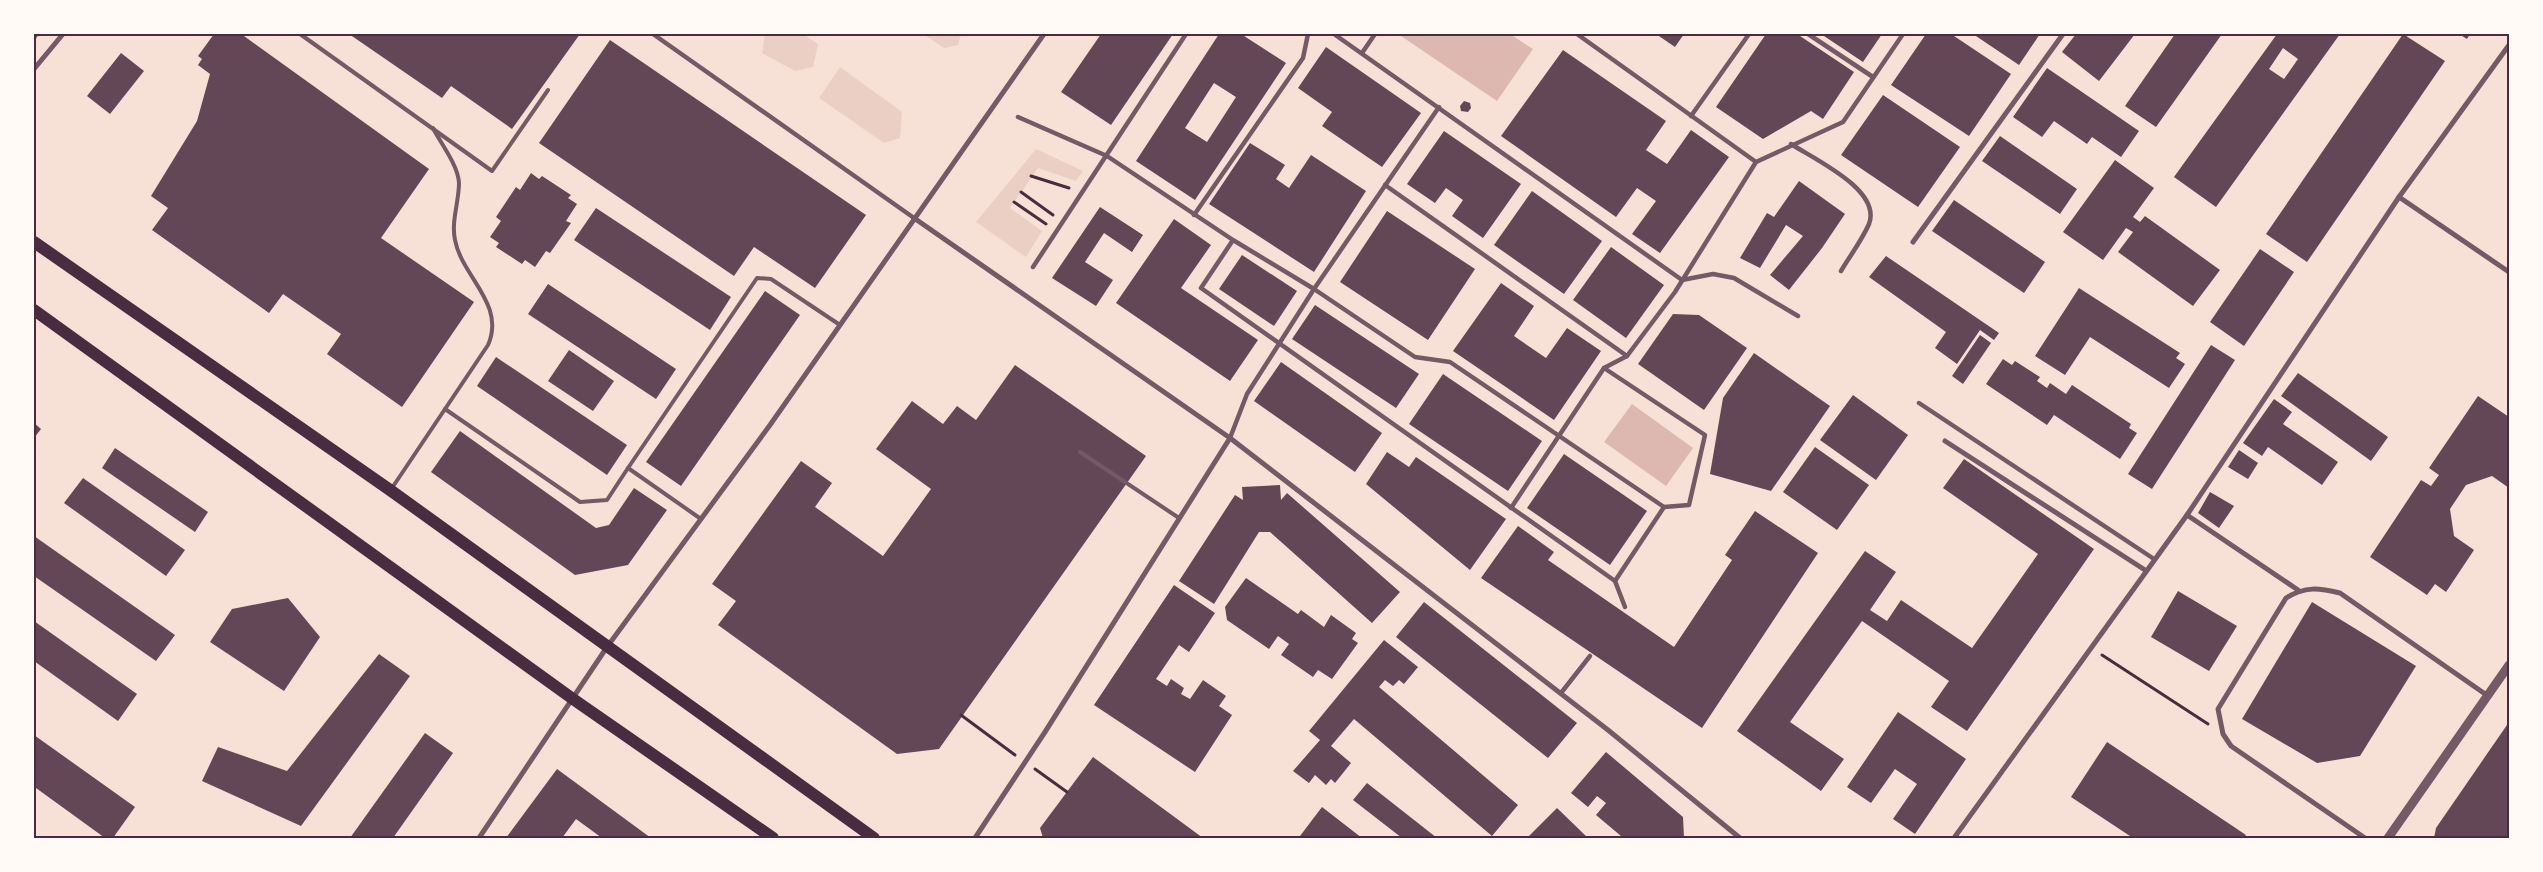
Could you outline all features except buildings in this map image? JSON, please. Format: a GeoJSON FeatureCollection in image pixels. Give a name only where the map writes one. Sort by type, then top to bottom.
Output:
{"type":"FeatureCollection","features":[{"type":"Feature","properties":{"kind":"main road"},"geometry":{"type":"LineString","coordinates":[[34,242],[390,490],[874,838]]}},
{"type":"Feature","properties":{"kind":"main road"},"geometry":{"type":"LineString","coordinates":[[34,310],[573,699],[773,838]]}},
{"type":"Feature","properties":{"kind":"street"},"geometry":{"type":"LineString","coordinates":[[34,70],[63,34]]}},
{"type":"Feature","properties":{"kind":"street"},"geometry":{"type":"LineString","coordinates":[[653,34],[1230,438],[1561,693],[1740,838]]}},
{"type":"Feature","properties":{"kind":"street"},"geometry":{"type":"LineString","coordinates":[[478,838],[608,647],[840,325],[1044,34]]}},
{"type":"Feature","properties":{"kind":"street"},"geometry":{"type":"LineString","coordinates":[[1033,267],[1186,34]]}},
{"type":"Feature","properties":{"kind":"street"},"geometry":{"type":"LineString","coordinates":[[1194,214],[1303,58],[1308,34]]}},
{"type":"Feature","properties":{"kind":"street"},"geometry":{"type":"LineString","coordinates":[[1334,34],[1682,280],[1713,274],[1734,278],[1798,316]]}},
{"type":"Feature","properties":{"kind":"street"},"geometry":{"type":"LineString","coordinates":[[1362,53],[1376,34]]}},
{"type":"Feature","properties":{"kind":"street"},"geometry":{"type":"LineString","coordinates":[[1577,34],[1756,162]]}},
{"type":"Feature","properties":{"kind":"street"},"geometry":{"type":"LineString","coordinates":[[1691,116],[1749,34]]}},
{"type":"Feature","properties":{"kind":"street"},"geometry":{"type":"LineString","coordinates":[[1808,34],[1873,77]]}},
{"type":"Feature","properties":{"kind":"street"},"geometry":{"type":"LineString","coordinates":[[1511,508],[1604,368],[1627,356],[1675,292],[1756,162],[1791,144],[1843,122],[1903,34]]}},
{"type":"Feature","properties":{"kind":"street"},"geometry":{"type":"LineString","coordinates":[[1913,242],[2063,34]]}},
{"type":"Feature","properties":{"kind":"street"},"geometry":{"type":"LineString","coordinates":[[1954,838],[2092,648],[2145,570],[2187,516],[2399,197],[2509,45]]}},
{"type":"Feature","properties":{"kind":"street"},"geometry":{"type":"LineString","coordinates":[[975,838],[1230,438],[1247,394],[1314,289],[1439,107]]}},
{"type":"Feature","properties":{"kind":"street"},"geometry":{"type":"LineString","coordinates":[[1018,117],[1106,156],[1233,240],[1314,289],[1415,357],[1450,362],[1664,508],[1689,505],[1704,436],[1604,368]]}},
{"type":"Feature","properties":{"kind":"street"},"geometry":{"type":"LineString","coordinates":[[1791,144],[1857,186],[1869,204],[1869,223],[1841,270]]}},
{"type":"Feature","properties":{"kind":"street"},"geometry":{"type":"LineString","coordinates":[[1385,185],[1627,356]]}},
{"type":"Feature","properties":{"kind":"street"},"geometry":{"type":"LineString","coordinates":[[2399,197],[2509,272]]}},
{"type":"Feature","properties":{"kind":"street"},"geometry":{"type":"LineString","coordinates":[[1233,240],[1201,288],[1615,581],[1625,607]]}},
{"type":"Feature","properties":{"kind":"street"},"geometry":{"type":"LineString","coordinates":[[1919,403],[2154,559]]}},
{"type":"Feature","properties":{"kind":"street"},"geometry":{"type":"LineString","coordinates":[[1946,441],[2145,570]]}},
{"type":"Feature","properties":{"kind":"street"},"geometry":{"type":"LineString","coordinates":[[1615,581],[1664,508]]}},
{"type":"Feature","properties":{"kind":"street"},"geometry":{"type":"LineString","coordinates":[[2187,516],[2298,590]]}},
{"type":"Feature","properties":{"kind":"street"},"geometry":{"type":"LineString","coordinates":[[2366,838],[2231,746],[2223,734],[2218,709],[2286,598],[2298,590],[2315,588],[2340,593],[2488,696]]}},
{"type":"Feature","properties":{"kind":"street"},"geometry":{"type":"LineString","coordinates":[[1561,693],[1590,656]]}},
{"type":"Feature","properties":{"kind":"street"},"geometry":{"type":"LineString","coordinates":[[2388,838],[2509,665]]}},
{"type":"Feature","properties":{"kind":"lane"},"geometry":{"type":"LineString","coordinates":[[300,34],[492,171],[548,90]]}},
{"type":"Feature","properties":{"kind":"lane"},"geometry":{"type":"LineString","coordinates":[[390,490],[488,345],[493,333],[493,321],[486,300],[460,254],[455,241],[454,225],[459,182],[457,173],[433,128]]}},
{"type":"Feature","properties":{"kind":"lane"},"geometry":{"type":"LineString","coordinates":[[445,409],[580,502],[607,500],[757,278],[771,279],[840,325]]}},
{"type":"Feature","properties":{"kind":"lane"},"geometry":{"type":"LineString","coordinates":[[1080,452],[1179,518]]}},
{"type":"Feature","properties":{"kind":"lane"},"geometry":{"type":"LineString","coordinates":[[628,468],[701,519]]}},
{"type":"Feature","properties":{"kind":"path"},"geometry":{"type":"LineString","coordinates":[[1032,176],[1069,188]]}},
{"type":"Feature","properties":{"kind":"path"},"geometry":{"type":"LineString","coordinates":[[1021,192],[1051,214]]}},
{"type":"Feature","properties":{"kind":"path"},"geometry":{"type":"LineString","coordinates":[[1014,202],[1045,224]]}},
{"type":"Feature","properties":{"kind":"path"},"geometry":{"type":"LineString","coordinates":[[2092,648],[2223,734]]}},
{"type":"Feature","properties":{"kind":"shaded area"},"geometry":{"type":"Polygon","coordinates":[[[765,34],[803,34],[818,44],[813,67],[795,71],[762,53],[765,34]]]}},
{"type":"Feature","properties":{"kind":"shaded area"},"geometry":{"type":"Polygon","coordinates":[[[923,34],[961,34],[958,45],[944,48],[923,34]]]}},
{"type":"Feature","properties":{"kind":"shaded area"},"geometry":{"type":"Polygon","coordinates":[[[1398,34],[1510,34],[1533,49],[1497,101],[1398,34]]]}},
{"type":"Feature","properties":{"kind":"shaded area"},"geometry":{"type":"Polygon","coordinates":[[[840,67],[902,112],[900,138],[884,143],[819,98],[840,67]]]}},
{"type":"Feature","properties":{"kind":"shaded area"},"geometry":{"type":"Polygon","coordinates":[[[1036,149],[1083,171],[1076,181],[1038,168],[1010,208],[1042,231],[1026,257],[976,222],[1036,149]]]}},
{"type":"Feature","properties":{"kind":"shaded area"},"geometry":{"type":"Polygon","coordinates":[[[1632,404],[1693,448],[1666,486],[1604,442],[1632,404]]]}}]}
